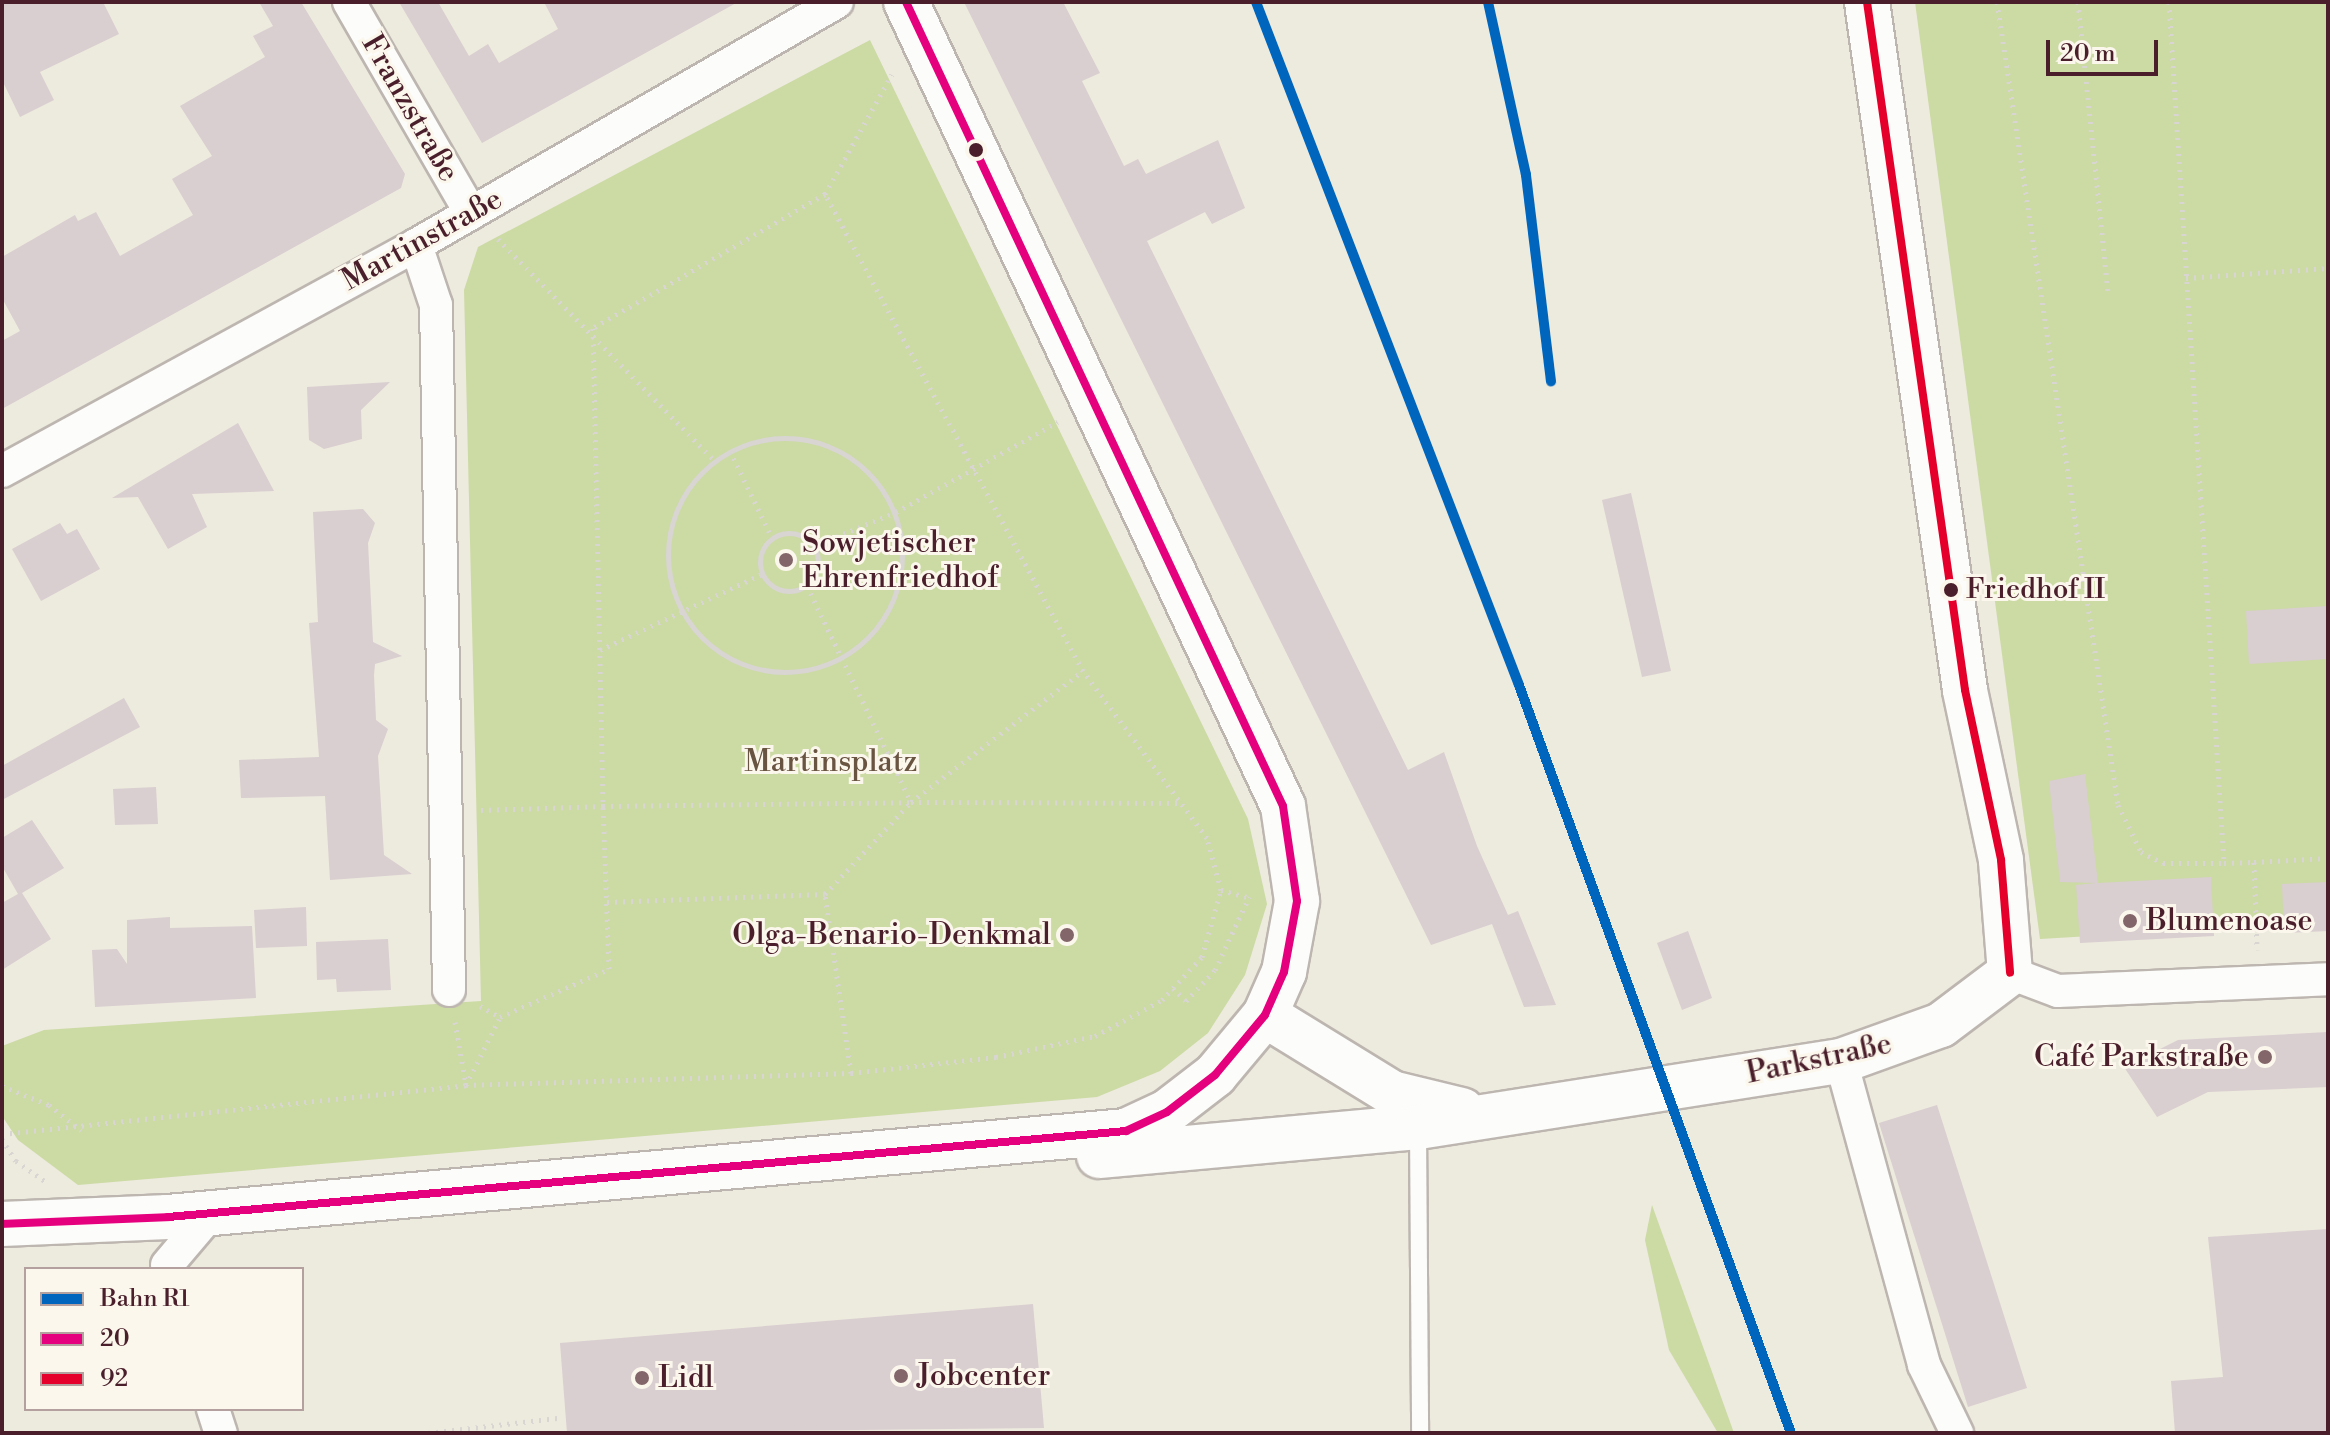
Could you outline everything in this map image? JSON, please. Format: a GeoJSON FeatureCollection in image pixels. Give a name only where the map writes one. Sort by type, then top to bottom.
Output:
{"type":"FeatureCollection","features":[{"type":"Feature","properties":{"kind":"street","name":"Franzstraße"},"geometry":{"type":"LineString","coordinates":[[349,2],[471,213]]}},
{"type":"Feature","properties":{"kind":"street","name":"Martinstraße"},"geometry":{"type":"LineString","coordinates":[[2,471],[416,245],[837,2]]}},
{"type":"Feature","properties":{"kind":"street"},"geometry":{"type":"LineString","coordinates":[[2,1224],[135,1220],[1126,1131],[1167,1112],[1215,1075],[1265,1015],[1284,972],[1297,901],[1283,806],[906,2]]}},
{"type":"Feature","properties":{"kind":"street"},"geometry":{"type":"LineString","coordinates":[[1867,2],[1965,690],[2001,860],[2010,973],[2058,991],[2328,979]]}},
{"type":"Feature","properties":{"kind":"street"},"geometry":{"type":"LineString","coordinates":[[416,245],[436,305],[449,990]]}},
{"type":"Feature","properties":{"kind":"street","name":"Parkstraße"},"geometry":{"type":"LineString","coordinates":[[825,1159],[836,1180],[1418,1127],[1480,1112],[1841,1061],[1953,1019],[2010,973]]}},
{"type":"Feature","properties":{"kind":"street","name":"Parkstraße"},"geometry":{"type":"LineString","coordinates":[[1265,1015],[1392,1093],[1480,1112]]}},
{"type":"Feature","properties":{"kind":"street"},"geometry":{"type":"LineString","coordinates":[[1841,1061],[1924,1365],[1957,1433]]}},
{"type":"Feature","properties":{"kind":"street"},"geometry":{"type":"LineString","coordinates":[[135,1220],[168,1267],[211,1213]]}},
{"type":"Feature","properties":{"kind":"street"},"geometry":{"type":"LineString","coordinates":[[214,1411],[221,1433]]}},
{"type":"Feature","properties":{"kind":"lane"},"geometry":{"type":"LineString","coordinates":[[1418,1127],[1420,1433]]}},
{"type":"Feature","properties":{"kind":"path"},"geometry":{"type":"LineString","coordinates":[[1997,2],[2118,805],[2141,852],[2163,863],[2328,858]]}},
{"type":"Feature","properties":{"kind":"path"},"geometry":{"type":"LineString","coordinates":[[2078,2],[2108,290]]}},
{"type":"Feature","properties":{"kind":"path"},"geometry":{"type":"LineString","coordinates":[[2169,2],[2224,863]]}},
{"type":"Feature","properties":{"kind":"path"},"geometry":{"type":"LineString","coordinates":[[593,328],[825,194],[893,77],[888,62]]}},
{"type":"Feature","properties":{"kind":"path"},"geometry":{"type":"LineString","coordinates":[[48,1223],[47,1178],[16,1161],[2,1136],[81,1131],[466,1085],[851,1073],[996,1057],[1095,1036],[1173,988],[1202,957],[1221,890],[1207,838],[1083,671],[825,194]]}},
{"type":"Feature","properties":{"kind":"path"},"geometry":{"type":"LineString","coordinates":[[471,213],[593,328],[715,461]]}},
{"type":"Feature","properties":{"kind":"path"},"geometry":{"type":"LineString","coordinates":[[2186,278],[2328,268]]}},
{"type":"Feature","properties":{"kind":"path"},"geometry":{"type":"LineString","coordinates":[[466,1085],[500,1017],[609,969],[593,328]]}},
{"type":"Feature","properties":{"kind":"path"},"geometry":{"type":"LineString","coordinates":[[814,546],[896,512],[1065,418]]}},
{"type":"Feature","properties":{"kind":"path"},"geometry":{"type":"LineString","coordinates":[[786,436],[844,451],[869,471],[896,512],[904,553],[897,594],[870,638],[844,658],[803,672],[744,666],[700,637],[681,610],[666,552],[669,529],[685,490],[715,461],[730,451],[786,436]]}},
{"type":"Feature","properties":{"kind":"path"},"geometry":{"type":"LineString","coordinates":[[730,451],[772,538]]}},
{"type":"Feature","properties":{"kind":"path"},"geometry":{"type":"LineString","coordinates":[[791,533],[814,546],[817,571],[807,586],[781,591],[762,574],[760,558],[772,538],[791,533]]}},
{"type":"Feature","properties":{"kind":"path"},"geometry":{"type":"LineString","coordinates":[[600,650],[762,574]]}},
{"type":"Feature","properties":{"kind":"path"},"geometry":{"type":"LineString","coordinates":[[807,586],[911,802]]}},
{"type":"Feature","properties":{"kind":"path"},"geometry":{"type":"LineString","coordinates":[[607,902],[825,894],[911,802],[1083,671]]}},
{"type":"Feature","properties":{"kind":"path"},"geometry":{"type":"LineString","coordinates":[[447,811],[911,802],[1179,803]]}},
{"type":"Feature","properties":{"kind":"path"},"geometry":{"type":"LineString","coordinates":[[2254,862],[2258,983]]}},
{"type":"Feature","properties":{"kind":"path"},"geometry":{"type":"LineString","coordinates":[[1173,988],[1186,1001],[1233,939],[1249,897],[1221,890]]}},
{"type":"Feature","properties":{"kind":"path"},"geometry":{"type":"LineString","coordinates":[[825,894],[851,1073]]}},
{"type":"Feature","properties":{"kind":"path"},"geometry":{"type":"LineString","coordinates":[[457,1033],[466,1085]]}},
{"type":"Feature","properties":{"kind":"path"},"geometry":{"type":"LineString","coordinates":[[2,1086],[49,1105],[81,1131]]}},
{"type":"Feature","properties":{"kind":"path"},"geometry":{"type":"LineString","coordinates":[[428,1433],[557,1418]]}},
{"type":"Feature","properties":{"kind":"green space","name":"Friedhof II"},"geometry":{"type":"Polygon","coordinates":[[[1915,2],[2328,2],[2328,922],[2040,939],[1915,2]]]}},
{"type":"Feature","properties":{"kind":"green space","name":"Martinsplatz"},"geometry":{"type":"Polygon","coordinates":[[[870,40],[1248,819],[1267,904],[1245,975],[1208,1033],[1160,1071],[1097,1097],[78,1185],[18,1140],[2,1116],[2,1046],[44,1030],[481,1001],[464,290],[478,247],[870,40]]]}},
{"type":"Feature","properties":{"kind":"green space"},"geometry":{"type":"Polygon","coordinates":[[[1652,1205],[1734,1433],[1718,1433],[1669,1350],[1645,1240],[1652,1205]]]}},
{"type":"Feature","properties":{"kind":"building"},"geometry":{"type":"Polygon","coordinates":[[[2,2],[103,2],[119,34],[40,72],[54,100],[20,117],[2,80],[2,2]]]}},
{"type":"Feature","properties":{"kind":"building"},"geometry":{"type":"Polygon","coordinates":[[[259,2],[301,2],[405,174],[401,188],[2,409],[2,341],[20,331],[2,298],[2,257],[75,215],[78,221],[96,212],[120,256],[193,215],[172,179],[212,156],[180,106],[265,57],[253,36],[273,26],[259,2]]]}},
{"type":"Feature","properties":{"kind":"building"},"geometry":{"type":"Polygon","coordinates":[[[399,2],[438,2],[469,56],[488,44],[499,63],[558,29],[544,2],[738,2],[482,143],[399,2]]]}},
{"type":"Feature","properties":{"kind":"building"},"geometry":{"type":"Polygon","coordinates":[[[964,2],[1063,2],[1100,73],[1082,81],[1124,166],[1138,159],[1146,174],[1218,140],[1245,208],[1212,224],[1205,212],[1147,241],[1408,770],[1444,752],[1477,846],[1508,915],[1518,911],[1556,1005],[1524,1007],[1492,924],[1431,945],[964,2]]]}},
{"type":"Feature","properties":{"kind":"building"},"geometry":{"type":"Polygon","coordinates":[[[390,382],[361,410],[362,439],[324,449],[309,440],[307,387],[390,382]]]}},
{"type":"Feature","properties":{"kind":"building"},"geometry":{"type":"Polygon","coordinates":[[[238,423],[274,491],[192,494],[207,527],[168,549],[138,497],[112,498],[238,423]]]}},
{"type":"Feature","properties":{"kind":"building"},"geometry":{"type":"Polygon","coordinates":[[[1631,493],[1671,671],[1642,677],[1602,500],[1631,493]]]}},
{"type":"Feature","properties":{"kind":"building"},"geometry":{"type":"Polygon","coordinates":[[[363,509],[375,523],[368,543],[373,642],[402,656],[375,664],[374,675],[376,720],[388,729],[378,756],[384,855],[412,874],[330,880],[325,796],[241,798],[239,760],[319,757],[309,623],[318,622],[313,512],[363,509]]]}},
{"type":"Feature","properties":{"kind":"building"},"geometry":{"type":"Polygon","coordinates":[[[60,523],[67,534],[77,529],[100,569],[41,601],[12,549],[60,523]]]}},
{"type":"Feature","properties":{"kind":"building"},"geometry":{"type":"Polygon","coordinates":[[[2328,606],[2328,659],[2249,664],[2246,611],[2328,606]]]}},
{"type":"Feature","properties":{"kind":"building"},"geometry":{"type":"Polygon","coordinates":[[[124,698],[140,727],[2,800],[2,766],[124,698]]]}},
{"type":"Feature","properties":{"kind":"building"},"geometry":{"type":"Polygon","coordinates":[[[2085,774],[2098,883],[2211,877],[2214,936],[2080,943],[2076,885],[2096,883],[2060,882],[2049,781],[2085,774]]]}},
{"type":"Feature","properties":{"kind":"building"},"geometry":{"type":"Polygon","coordinates":[[[156,787],[158,824],[115,825],[113,789],[156,787]]]}},
{"type":"Feature","properties":{"kind":"building"},"geometry":{"type":"Polygon","coordinates":[[[32,820],[64,868],[22,893],[51,939],[2,970],[2,903],[18,894],[2,866],[2,838],[32,820]]]}},
{"type":"Feature","properties":{"kind":"building"},"geometry":{"type":"Polygon","coordinates":[[[2328,882],[2328,931],[2284,933],[2282,884],[2328,882]]]}},
{"type":"Feature","properties":{"kind":"building"},"geometry":{"type":"Polygon","coordinates":[[[306,907],[307,946],[256,948],[254,910],[306,907]]]}},
{"type":"Feature","properties":{"kind":"building"},"geometry":{"type":"Polygon","coordinates":[[[170,917],[170,928],[252,926],[256,998],[95,1007],[92,950],[117,949],[127,964],[127,920],[170,917]]]}},
{"type":"Feature","properties":{"kind":"building"},"geometry":{"type":"Polygon","coordinates":[[[1688,931],[1712,998],[1682,1010],[1657,943],[1688,931]]]}},
{"type":"Feature","properties":{"kind":"building"},"geometry":{"type":"Polygon","coordinates":[[[388,939],[391,990],[337,992],[336,979],[317,980],[316,942],[388,939]]]}},
{"type":"Feature","properties":{"kind":"building"},"geometry":{"type":"Polygon","coordinates":[[[2328,1032],[2328,1087],[2208,1092],[2157,1117],[2124,1067],[2178,1040],[2328,1032]]]}},
{"type":"Feature","properties":{"kind":"building"},"geometry":{"type":"Polygon","coordinates":[[[1937,1105],[2027,1388],[1968,1407],[1879,1123],[1937,1105]]]}},
{"type":"Feature","properties":{"kind":"building"},"geometry":{"type":"Polygon","coordinates":[[[2328,1229],[2328,1433],[2175,1433],[2171,1381],[2223,1377],[2208,1237],[2328,1229]]]}},
{"type":"Feature","properties":{"kind":"building","name":"Jobcenter"},"geometry":{"type":"Polygon","coordinates":[[[1033,1304],[1044,1428],[567,1433],[560,1343],[1033,1304]]]}},
{"type":"Feature","properties":{"kind":"railway"},"geometry":{"type":"LineString","coordinates":[[1488,2],[1526,175],[1551,381]]}},
{"type":"Feature","properties":{"kind":"rail line","name":"R1"},"geometry":{"type":"LineString","coordinates":[[1256,2],[1519,685],[1791,1433]]}},
{"type":"Feature","properties":{"kind":"rail line","name":"R1"},"geometry":{"type":"LineString","coordinates":[[1488,2],[1526,175],[1551,381]]}},
{"type":"Feature","properties":{"kind":"transit line","name":"20"},"geometry":{"type":"LineString","coordinates":[[2,1224],[168,1217],[1126,1131],[1167,1112],[1215,1075],[1265,1015],[1284,972],[1297,901],[1283,806],[906,2]]}},
{"type":"Feature","properties":{"kind":"transit line","name":"92"},"geometry":{"type":"LineString","coordinates":[[1867,2],[1965,690],[2001,860],[2010,973]]}},
{"type":"Feature","properties":{"kind":"place","name":"Sowjetischer Ehrenfriedhof"},"geometry":{"type":"Point","coordinates":[786,560]}},
{"type":"Feature","properties":{"kind":"place","name":"Friedhof II"},"geometry":{"type":"Point","coordinates":[1951,590]}},
{"type":"Feature","properties":{"kind":"place","name":"Blumenoase"},"geometry":{"type":"Point","coordinates":[2130,921]}},
{"type":"Feature","properties":{"kind":"place","name":"Olga-Benario-Denkmal"},"geometry":{"type":"Point","coordinates":[1067,935]}},
{"type":"Feature","properties":{"kind":"place","name":"Café Parkstraße"},"geometry":{"type":"Point","coordinates":[2265,1057]}},
{"type":"Feature","properties":{"kind":"place","name":"Jobcenter"},"geometry":{"type":"Point","coordinates":[901,1376]}},
{"type":"Feature","properties":{"kind":"place","name":"Lidl"},"geometry":{"type":"Point","coordinates":[642,1378]}}]}
